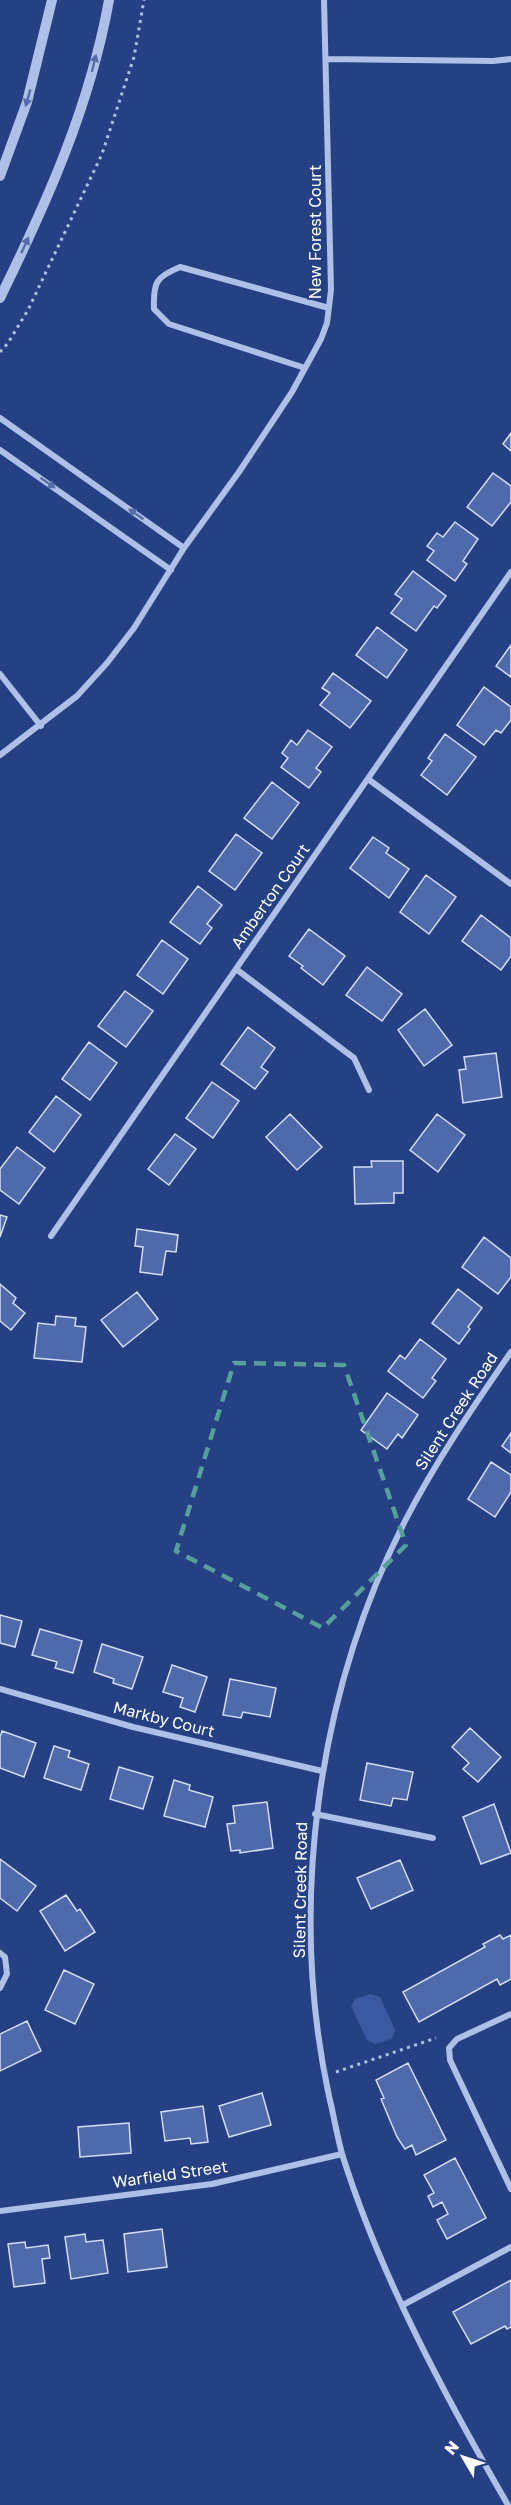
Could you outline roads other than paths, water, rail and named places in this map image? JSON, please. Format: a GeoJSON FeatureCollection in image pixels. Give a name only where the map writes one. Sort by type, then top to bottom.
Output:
{"type":"FeatureCollection","features":[{"type":"Feature","properties":{"kind":"street"},"geometry":{"type":"LineString","coordinates":[[0,176],[27,102],[52,0]]}},
{"type":"Feature","properties":{"kind":"street"},"geometry":{"type":"LineString","coordinates":[[0,298],[51,192],[70,143],[86,99],[109,0]]}},
{"type":"Feature","properties":{"kind":"street","name":"New Forest Court"},"geometry":{"type":"LineString","coordinates":[[0,755],[41,726],[77,696],[107,663],[134,628],[184,548],[279,414],[321,339],[329,308],[331,231],[324,0]]}},
{"type":"Feature","properties":{"kind":"street"},"geometry":{"type":"LineString","coordinates":[[326,59],[493,61],[511,58]]}},
{"type":"Feature","properties":{"kind":"street"},"geometry":{"type":"LineString","coordinates":[[305,368],[169,324],[154,309],[153,292],[156,282],[163,274],[180,267],[329,308]]}},
{"type":"Feature","properties":{"kind":"street"},"geometry":{"type":"LineString","coordinates":[[0,418],[184,548]]}},
{"type":"Feature","properties":{"kind":"street"},"geometry":{"type":"LineString","coordinates":[[0,450],[171,570]]}},
{"type":"Feature","properties":{"kind":"street","name":"Amberton Court"},"geometry":{"type":"LineString","coordinates":[[51,1236],[511,572]]}},
{"type":"Feature","properties":{"kind":"street"},"geometry":{"type":"LineString","coordinates":[[0,674],[41,726]]}},
{"type":"Feature","properties":{"kind":"street"},"geometry":{"type":"LineString","coordinates":[[368,779],[511,884]]}},
{"type":"Feature","properties":{"kind":"street"},"geometry":{"type":"LineString","coordinates":[[236,969],[354,1058],[369,1090]]}},
{"type":"Feature","properties":{"kind":"street","name":"Silent Creek Road"},"geometry":{"type":"LineString","coordinates":[[508,2505],[480,2456],[403,2304],[370,2233],[342,2154],[321,2058],[311,1961],[310,1898],[315,1814],[322,1771],[349,1664],[378,1581],[405,1522],[435,1467],[511,1352]]}},
{"type":"Feature","properties":{"kind":"street","name":"Markby Court"},"geometry":{"type":"LineString","coordinates":[[0,1689],[133,1727],[322,1771]]}},
{"type":"Feature","properties":{"kind":"street"},"geometry":{"type":"LineString","coordinates":[[315,1814],[433,1838]]}},
{"type":"Feature","properties":{"kind":"street"},"geometry":{"type":"LineString","coordinates":[[0,1953],[5,1957],[8,1974],[0,1988]]}},
{"type":"Feature","properties":{"kind":"street"},"geometry":{"type":"LineString","coordinates":[[511,2014],[457,2039],[449,2048],[450,2060],[511,2189]]}},
{"type":"Feature","properties":{"kind":"street","name":"Warfield Street"},"geometry":{"type":"LineString","coordinates":[[0,2211],[212,2184],[342,2154]]}},
{"type":"Feature","properties":{"kind":"street"},"geometry":{"type":"LineString","coordinates":[[403,2304],[511,2247]]}}]}
